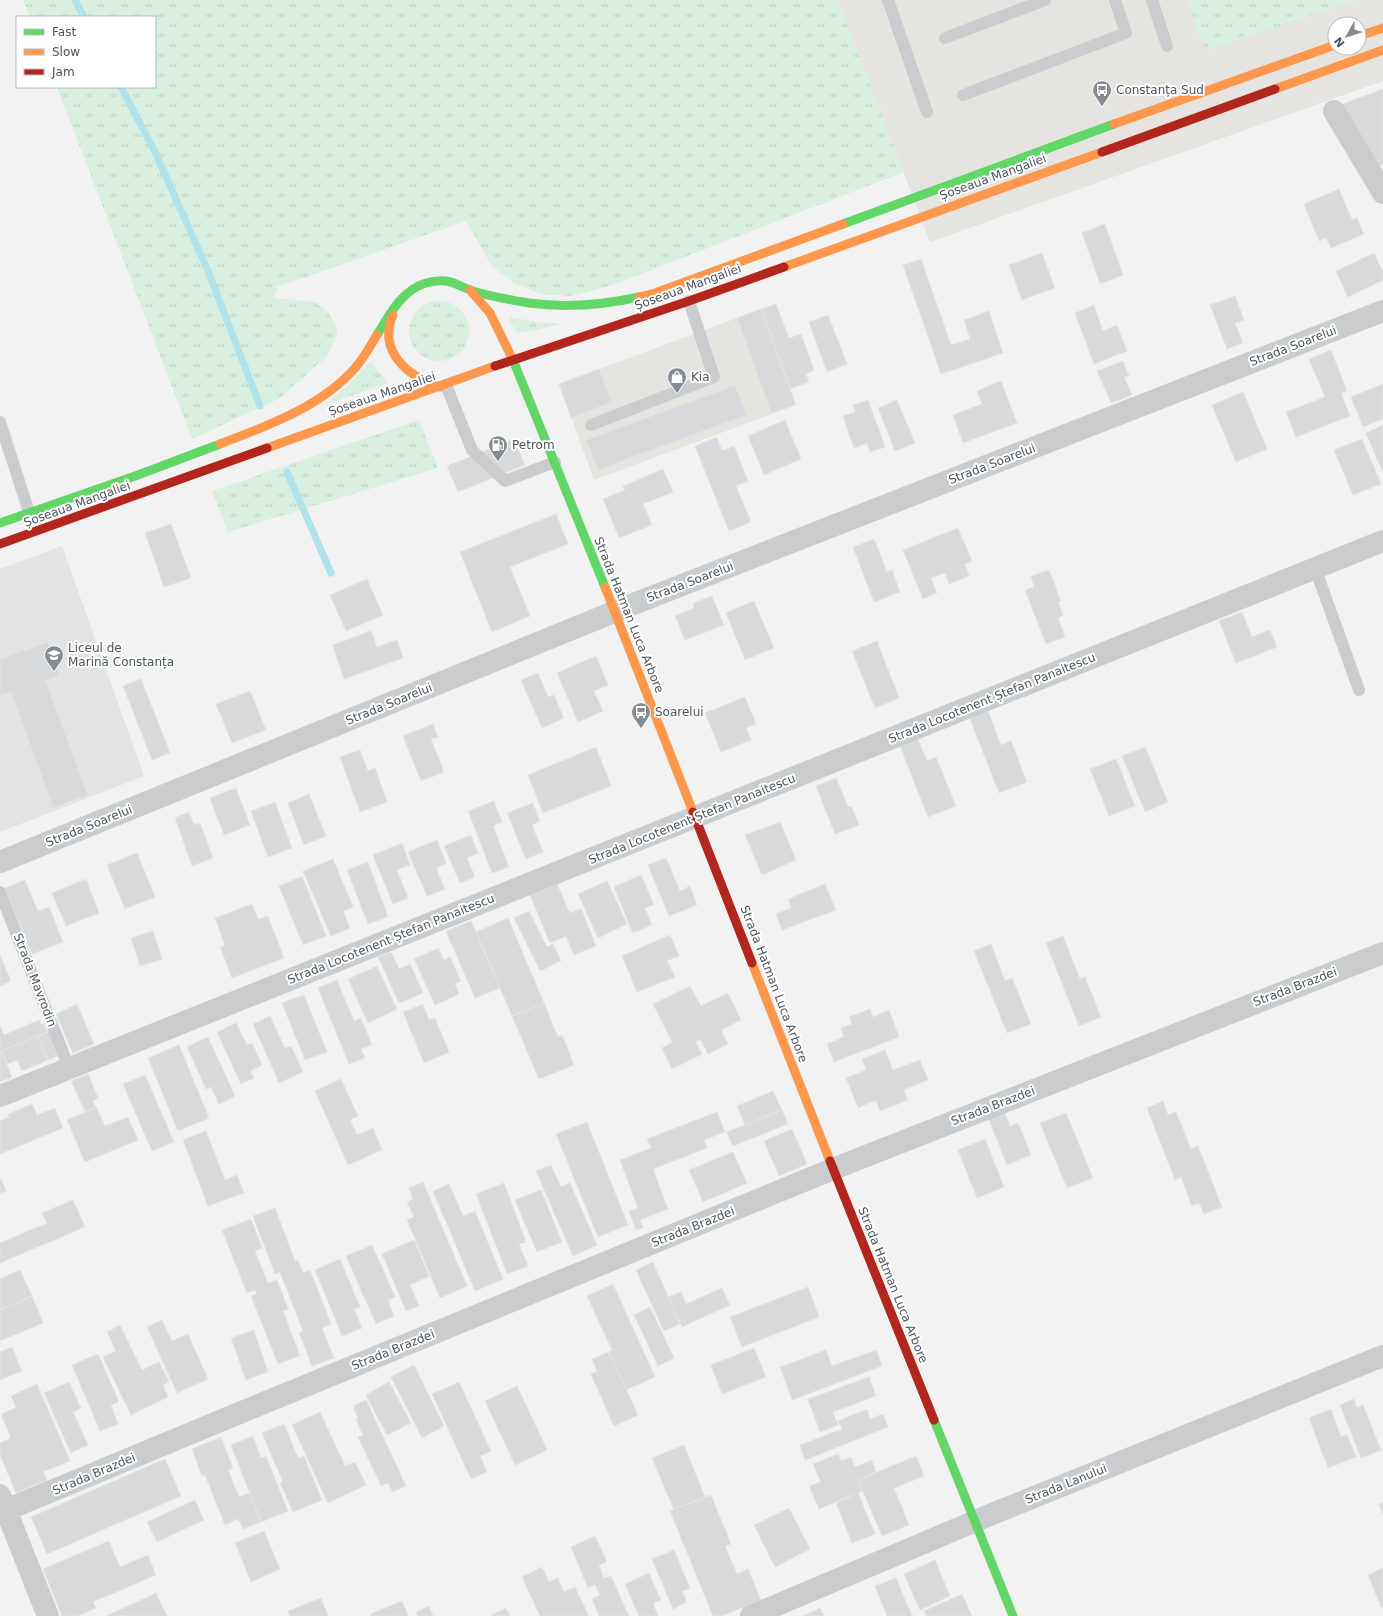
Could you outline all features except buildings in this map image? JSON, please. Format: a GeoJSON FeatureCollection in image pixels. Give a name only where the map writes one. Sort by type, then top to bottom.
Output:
{"type":"FeatureCollection","features":[{"type":"Feature","properties":{"kind":"main road"},"geometry":{"type":"LineString","coordinates":[[1367,33],[1383,28]]}},
{"type":"Feature","properties":{"kind":"main road","name":"Șoseaua Mangaliei"},"geometry":{"type":"LineString","coordinates":[[0,523],[197,453],[278,421],[298,410],[320,397],[358,365],[371,348],[398,302],[409,291],[424,283],[440,280],[455,283],[470,290],[505,299],[552,305],[578,305],[620,301],[655,293],[1092,131],[1327,48]]}},
{"type":"Feature","properties":{"kind":"main road","name":"Șoseaua Mangaliei"},"geometry":{"type":"LineString","coordinates":[[0,544],[513,360],[688,300],[1383,50]]}},
{"type":"Feature","properties":{"kind":"main road"},"geometry":{"type":"LineString","coordinates":[[470,290],[490,313],[513,360]]}},
{"type":"Feature","properties":{"kind":"main road"},"geometry":{"type":"LineString","coordinates":[[398,302],[390,321],[389,336],[393,352],[401,366],[412,376],[424,382],[443,386]]}},
{"type":"Feature","properties":{"kind":"main road","name":"Strada Hatman Luca Arbore"},"geometry":{"type":"LineString","coordinates":[[513,360],[615,612],[833,1169],[1013,1616]]}},
{"type":"Feature","properties":{"kind":"street"},"geometry":{"type":"LineString","coordinates":[[1334,111],[1383,193]]}},
{"type":"Feature","properties":{"kind":"street","name":"Strada Soarelui"},"geometry":{"type":"LineString","coordinates":[[0,862],[615,612],[1383,311]]}},
{"type":"Feature","properties":{"kind":"street","name":"Strada Locotenent Ștefan Panaitescu"},"geometry":{"type":"LineString","coordinates":[[0,1096],[1383,541]]}},
{"type":"Feature","properties":{"kind":"street","name":"Strada Brazdei"},"geometry":{"type":"LineString","coordinates":[[3,1502],[237,1414],[833,1169],[1383,953]]}},
{"type":"Feature","properties":{"kind":"street","name":"Strada Lanului"},"geometry":{"type":"LineString","coordinates":[[752,1616],[975,1520],[1383,1356]]}},
{"type":"Feature","properties":{"kind":"street"},"geometry":{"type":"LineString","coordinates":[[3,1502],[48,1616]]}},
{"type":"Feature","properties":{"kind":"lane"},"geometry":{"type":"LineString","coordinates":[[888,0],[927,112]]}},
{"type":"Feature","properties":{"kind":"lane"},"geometry":{"type":"LineString","coordinates":[[945,38],[1045,0]]}},
{"type":"Feature","properties":{"kind":"lane"},"geometry":{"type":"LineString","coordinates":[[963,95],[1126,33],[1115,0]]}},
{"type":"Feature","properties":{"kind":"lane"},"geometry":{"type":"LineString","coordinates":[[1152,0],[1167,46]]}},
{"type":"Feature","properties":{"kind":"lane"},"geometry":{"type":"LineString","coordinates":[[591,425],[714,378],[688,300]]}},
{"type":"Feature","properties":{"kind":"lane"},"geometry":{"type":"LineString","coordinates":[[443,386],[472,450],[505,481],[554,462]]}},
{"type":"Feature","properties":{"kind":"lane"},"geometry":{"type":"LineString","coordinates":[[0,422],[29,512]]}},
{"type":"Feature","properties":{"kind":"lane"},"geometry":{"type":"LineString","coordinates":[[1315,568],[1359,690]]}},
{"type":"Feature","properties":{"kind":"lane","name":"Strada Mavrodin"},"geometry":{"type":"LineString","coordinates":[[0,892],[69,1068]]}},
{"type":"Feature","properties":{"kind":"shaded area"},"geometry":{"type":"Polygon","coordinates":[[[838,0],[1383,0],[1383,81],[930,242],[838,0]]]}},
{"type":"Feature","properties":{"kind":"shaded area"},"geometry":{"type":"Polygon","coordinates":[[[761,309],[796,405],[594,480],[559,384],[761,309]]]}},
{"type":"Feature","properties":{"kind":"shaded area","name":"Liceul de Marină Constanța"},"geometry":{"type":"Polygon","coordinates":[[[62,546],[144,776],[0,832],[0,569],[62,546]]]}},
{"type":"Feature","properties":{"kind":"green space"},"geometry":{"type":"Polygon","coordinates":[[[23,0],[838,0],[904,172],[615,284],[572,296],[540,294],[515,284],[492,266],[466,221],[277,287],[274,298],[315,302],[328,312],[337,328],[337,335],[334,343],[325,358],[280,398],[192,439],[57,88],[156,88],[156,16],[30,16],[23,0]]]}},
{"type":"Feature","properties":{"kind":"green space"},"geometry":{"type":"Polygon","coordinates":[[[1187,0],[1355,0],[1218,47],[1205,50],[1187,0]]]}},
{"type":"Feature","properties":{"kind":"green space"},"geometry":{"type":"Polygon","coordinates":[[[439,301],[455,306],[460,310],[464,315],[469,331],[464,347],[460,352],[455,356],[439,361],[423,356],[418,352],[414,347],[409,331],[414,315],[418,310],[423,306],[439,301]]]}},
{"type":"Feature","properties":{"kind":"green space"},"geometry":{"type":"Polygon","coordinates":[[[510,317],[559,324],[531,331],[517,332],[511,323],[510,317]]]}},
{"type":"Feature","properties":{"kind":"green space"},"geometry":{"type":"Polygon","coordinates":[[[371,362],[388,383],[327,404],[371,362]]]}},
{"type":"Feature","properties":{"kind":"green space"},"geometry":{"type":"Polygon","coordinates":[[[419,420],[438,468],[228,532],[212,491],[419,420]]]}},
{"type":"Feature","properties":{"kind":"waterway"},"geometry":{"type":"LineString","coordinates":[[75,0],[83,16]]}},
{"type":"Feature","properties":{"kind":"waterway"},"geometry":{"type":"LineString","coordinates":[[122,88],[155,152],[208,271],[260,406]]}},
{"type":"Feature","properties":{"kind":"waterway"},"geometry":{"type":"LineString","coordinates":[[287,472],[331,573]]}},
{"type":"Feature","properties":{"kind":"traffic: fast"},"geometry":{"type":"LineString","coordinates":[[843,224],[1114,124]]}},
{"type":"Feature","properties":{"kind":"traffic: fast"},"geometry":{"type":"LineString","coordinates":[[377,335],[391,312],[403,297],[417,286],[434,281],[447,281],[476,292],[543,305],[584,305],[639,297]]}},
{"type":"Feature","properties":{"kind":"traffic: fast"},"geometry":{"type":"LineString","coordinates":[[513,360],[605,587]]}},
{"type":"Feature","properties":{"kind":"traffic: fast"},"geometry":{"type":"LineString","coordinates":[[0,523],[138,475],[220,444]]}},
{"type":"Feature","properties":{"kind":"traffic: fast"},"geometry":{"type":"LineString","coordinates":[[934,1420],[1013,1616]]}},
{"type":"Feature","properties":{"kind":"traffic: slow"},"geometry":{"type":"LineString","coordinates":[[1367,33],[1383,28]]}},
{"type":"Feature","properties":{"kind":"traffic: slow"},"geometry":{"type":"LineString","coordinates":[[1114,124],[1327,48]]}},
{"type":"Feature","properties":{"kind":"traffic: slow"},"geometry":{"type":"LineString","coordinates":[[1275,89],[1383,50]]}},
{"type":"Feature","properties":{"kind":"traffic: slow"},"geometry":{"type":"LineString","coordinates":[[784,267],[1102,152]]}},
{"type":"Feature","properties":{"kind":"traffic: slow"},"geometry":{"type":"LineString","coordinates":[[639,297],[655,293],[843,224]]}},
{"type":"Feature","properties":{"kind":"traffic: slow"},"geometry":{"type":"LineString","coordinates":[[470,290],[490,313],[513,360]]}},
{"type":"Feature","properties":{"kind":"traffic: slow"},"geometry":{"type":"LineString","coordinates":[[393,315],[389,328],[389,340],[399,361],[407,370],[417,377],[440,387]]}},
{"type":"Feature","properties":{"kind":"traffic: slow"},"geometry":{"type":"LineString","coordinates":[[220,444],[292,414],[326,394],[355,368],[377,335]]}},
{"type":"Feature","properties":{"kind":"traffic: slow"},"geometry":{"type":"LineString","coordinates":[[267,448],[495,366]]}},
{"type":"Feature","properties":{"kind":"traffic: slow"},"geometry":{"type":"LineString","coordinates":[[605,587],[693,812]]}},
{"type":"Feature","properties":{"kind":"traffic: slow"},"geometry":{"type":"LineString","coordinates":[[752,963],[830,1161]]}},
{"type":"Feature","properties":{"kind":"traffic: jam"},"geometry":{"type":"LineString","coordinates":[[1102,152],[1275,89]]}},
{"type":"Feature","properties":{"kind":"traffic: jam"},"geometry":{"type":"LineString","coordinates":[[495,366],[689,301],[784,267]]}},
{"type":"Feature","properties":{"kind":"traffic: jam"},"geometry":{"type":"LineString","coordinates":[[0,544],[267,448]]}},
{"type":"Feature","properties":{"kind":"traffic: jam"},"geometry":{"type":"LineString","coordinates":[[693,812],[752,963]]}},
{"type":"Feature","properties":{"kind":"traffic: jam"},"geometry":{"type":"LineString","coordinates":[[830,1161],[934,1420]]}},
{"type":"Feature","properties":{"kind":"place","name":"Constanța Sud"},"geometry":{"type":"Point","coordinates":[1102,107]}},
{"type":"Feature","properties":{"kind":"place","name":"Kia"},"geometry":{"type":"Point","coordinates":[677,394]}},
{"type":"Feature","properties":{"kind":"place","name":"Petrom"},"geometry":{"type":"Point","coordinates":[498,462]}},
{"type":"Feature","properties":{"kind":"place","name":"Liceul de Marină Constanța"},"geometry":{"type":"Point","coordinates":[54,672]}},
{"type":"Feature","properties":{"kind":"place","name":"Soarelui"},"geometry":{"type":"Point","coordinates":[641,729]}}]}
